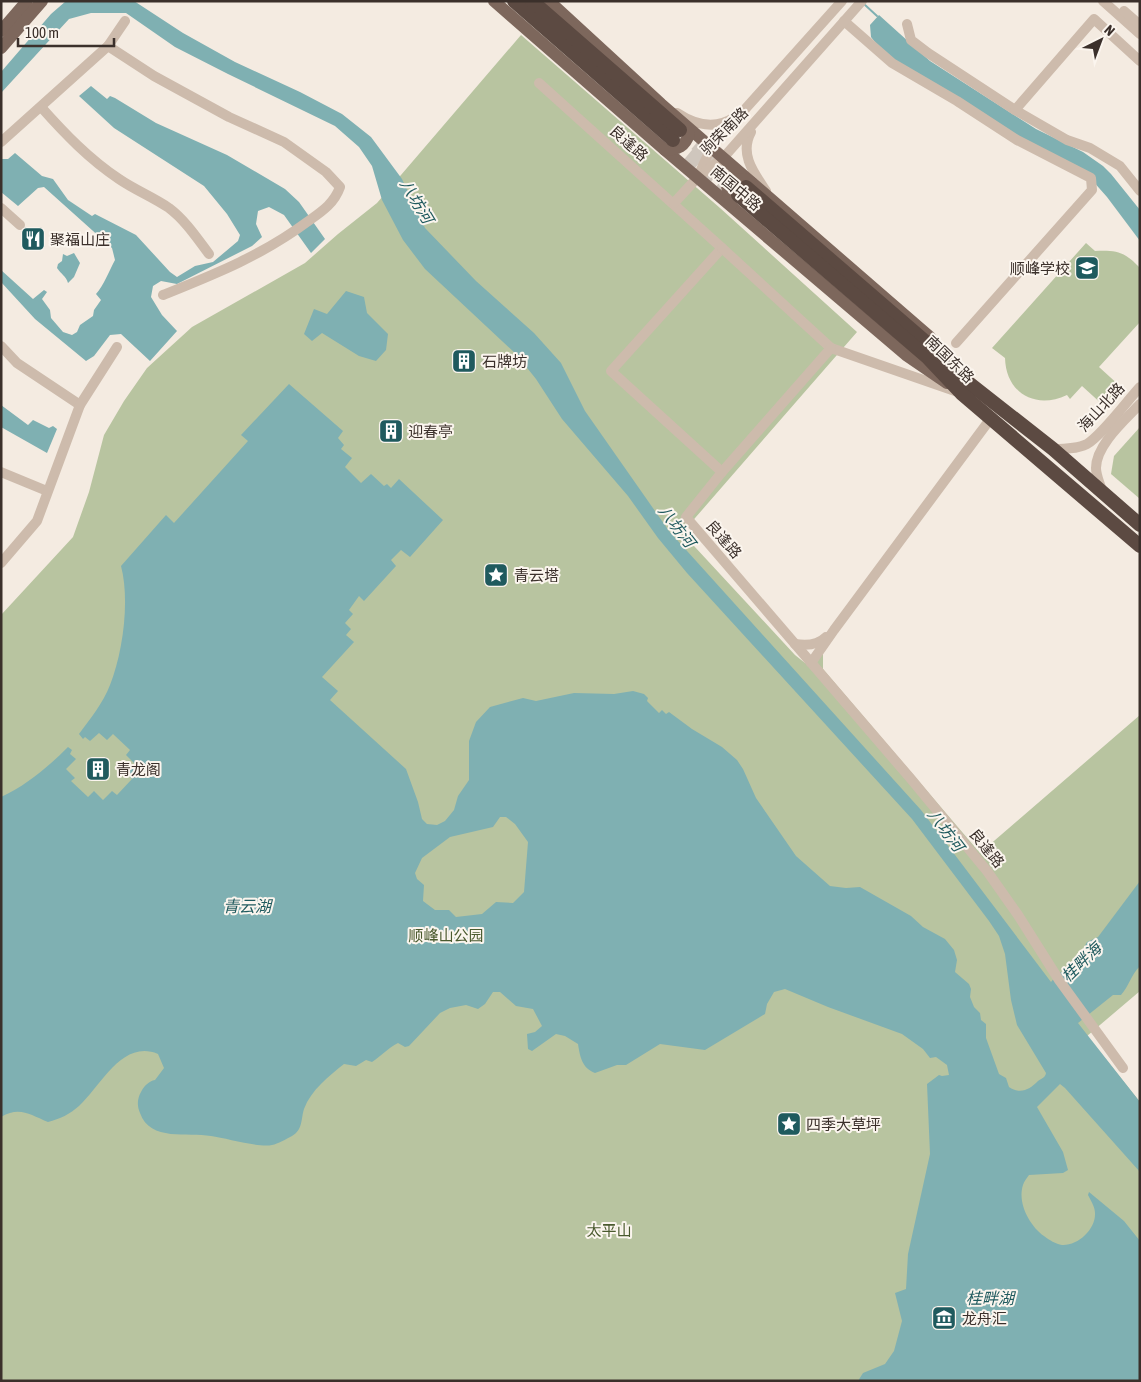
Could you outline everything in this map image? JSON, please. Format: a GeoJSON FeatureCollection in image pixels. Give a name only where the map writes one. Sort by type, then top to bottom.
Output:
{"type":"FeatureCollection","features":[{"type":"Feature","properties":{"kind":"highway","name":"南国中路"},"geometry":{"type":"LineString","coordinates":[[514,1],[674,134]]}},
{"type":"Feature","properties":{"kind":"highway","name":"南国中路"},"geometry":{"type":"LineString","coordinates":[[532,1],[674,134]]}},
{"type":"Feature","properties":{"kind":"highway","name":"南国东路"},"geometry":{"type":"LineString","coordinates":[[743,193],[934,349],[965,380],[1053,449],[1140,525]]}},
{"type":"Feature","properties":{"kind":"highway","name":"南国东路"},"geometry":{"type":"LineString","coordinates":[[743,193],[927,357],[962,394],[1140,546]]}},
{"type":"Feature","properties":{"kind":"main road"},"geometry":{"type":"LineString","coordinates":[[1,30],[27,1]]}},
{"type":"Feature","properties":{"kind":"main road"},"geometry":{"type":"LineString","coordinates":[[1,48],[42,1]]}},
{"type":"Feature","properties":{"kind":"main road","name":"南国中路"},"geometry":{"type":"LineString","coordinates":[[494,1],[674,134],[712,146],[724,157],[743,193]]}},
{"type":"Feature","properties":{"kind":"main road","name":"南国中路"},"geometry":{"type":"LineString","coordinates":[[549,1],[661,104],[674,134],[698,177],[743,193],[769,196],[931,337],[965,380]]}},
{"type":"Feature","properties":{"kind":"street","name":"驹荣南路"},"geometry":{"type":"LineString","coordinates":[[698,177],[712,146],[842,1]]}},
{"type":"Feature","properties":{"kind":"street"},"geometry":{"type":"LineString","coordinates":[[1103,1],[1140,34]]}},
{"type":"Feature","properties":{"kind":"street"},"geometry":{"type":"LineString","coordinates":[[1113,1],[1140,25]]}},
{"type":"Feature","properties":{"kind":"street","name":"驹荣南路"},"geometry":{"type":"LineString","coordinates":[[698,177],[724,157],[861,3]]}},
{"type":"Feature","properties":{"kind":"street"},"geometry":{"type":"LineString","coordinates":[[1015,110],[1094,19],[1140,61]]}},
{"type":"Feature","properties":{"kind":"street"},"geometry":{"type":"LineString","coordinates":[[1,142],[108,46],[125,21]]}},
{"type":"Feature","properties":{"kind":"street"},"geometry":{"type":"LineString","coordinates":[[844,21],[892,63],[957,101],[1017,140],[1091,178],[1092,190],[956,343]]}},
{"type":"Feature","properties":{"kind":"street"},"geometry":{"type":"LineString","coordinates":[[907,24],[911,40],[1015,110],[1067,140],[1090,148],[1120,166],[1140,191]]}},
{"type":"Feature","properties":{"kind":"street"},"geometry":{"type":"LineString","coordinates":[[108,46],[154,76],[229,117],[284,142],[326,172],[340,187],[337,196],[329,206],[291,234],[255,256],[163,295]]}},
{"type":"Feature","properties":{"kind":"street","name":"良逢路"},"geometry":{"type":"LineString","coordinates":[[539,83],[674,203],[831,348]]}},
{"type":"Feature","properties":{"kind":"street"},"geometry":{"type":"LineString","coordinates":[[661,104],[692,122],[709,125],[721,124],[730,120],[749,105]]}},
{"type":"Feature","properties":{"kind":"street"},"geometry":{"type":"LineString","coordinates":[[41,107],[69,138],[96,162],[120,180],[170,209],[194,233],[209,254]]}},
{"type":"Feature","properties":{"kind":"street"},"geometry":{"type":"LineString","coordinates":[[760,116],[746,142],[746,149],[750,165],[769,196]]}},
{"type":"Feature","properties":{"kind":"street"},"geometry":{"type":"LineString","coordinates":[[674,203],[698,177]]}},
{"type":"Feature","properties":{"kind":"street"},"geometry":{"type":"LineString","coordinates":[[1,208],[20,225]]}},
{"type":"Feature","properties":{"kind":"street"},"geometry":{"type":"LineString","coordinates":[[722,248],[611,371],[722,472],[831,348],[962,394]]}},
{"type":"Feature","properties":{"kind":"street"},"geometry":{"type":"LineString","coordinates":[[1,346],[17,363],[80,405]]}},
{"type":"Feature","properties":{"kind":"street"},"geometry":{"type":"LineString","coordinates":[[1,563],[37,522],[80,405],[116,347]]}},
{"type":"Feature","properties":{"kind":"street","name":"海山北路"},"geometry":{"type":"LineString","coordinates":[[1053,449],[1073,448],[1086,444],[1140,387]]}},
{"type":"Feature","properties":{"kind":"street","name":"海山北路"},"geometry":{"type":"LineString","coordinates":[[1104,494],[1097,478],[1097,460],[1108,440],[1140,404]]}},
{"type":"Feature","properties":{"kind":"street"},"geometry":{"type":"LineString","coordinates":[[811,663],[991,418]]}},
{"type":"Feature","properties":{"kind":"street"},"geometry":{"type":"LineString","coordinates":[[1,472],[47,491]]}},
{"type":"Feature","properties":{"kind":"street","name":"良逢路"},"geometry":{"type":"LineString","coordinates":[[722,472],[686,517],[911,779],[987,871],[1018,915],[1059,980],[1123,1068]]}},
{"type":"Feature","properties":{"kind":"street"},"geometry":{"type":"LineString","coordinates":[[795,644],[804,646],[821,642],[834,630]]}},
{"type":"Feature","properties":{"kind":"green space","name":"顺峰山公园"},"geometry":{"type":"Polygon","coordinates":[[[521,35],[720,208],[857,332],[682,533],[795,655],[805,663],[823,654],[823,669],[980,853],[1140,715],[1140,991],[1087,1036],[1140,1102],[1140,1381],[1,1381],[1,615],[73,537],[89,492],[104,435],[124,401],[147,368],[192,327],[305,263],[377,203],[521,35]]]}},
{"type":"Feature","properties":{"kind":"green space"},"geometry":{"type":"Polygon","coordinates":[[[1086,243],[1095,251],[1109,251],[1125,255],[1140,268],[1140,322],[1099,367],[1121,387],[1104,406],[1082,386],[1070,399],[1067,395],[1055,399],[1034,399],[1024,395],[1017,389],[1011,381],[1005,358],[992,348],[1086,243]]]}},
{"type":"Feature","properties":{"kind":"green space"},"geometry":{"type":"Polygon","coordinates":[[[1140,427],[1140,499],[1111,474],[1114,456],[1140,427]]]}},
{"type":"Feature","properties":{"kind":"water","name":"青云湖"},"geometry":{"type":"Polygon","coordinates":[[[66,1],[134,1],[183,33],[235,62],[342,114],[371,137],[402,179],[425,228],[476,281],[534,333],[561,363],[585,411],[669,531],[921,810],[1051,982],[1059,972],[1069,974],[1076,967],[1079,956],[1087,942],[1098,937],[1140,881],[1140,966],[1121,995],[1113,995],[1078,1023],[1140,1102],[1140,1172],[1060,1084],[1037,1107],[1063,1152],[1068,1170],[1063,1173],[1029,1175],[1023,1184],[1022,1199],[1026,1214],[1034,1226],[1039,1232],[1055,1243],[1068,1245],[1074,1243],[1080,1240],[1093,1225],[1095,1213],[1094,1206],[1088,1195],[1089,1192],[1124,1221],[1140,1241],[1140,1381],[858,1381],[863,1373],[885,1364],[894,1351],[902,1321],[895,1293],[906,1289],[908,1254],[930,1154],[927,1084],[939,1075],[949,1075],[947,1065],[936,1057],[930,1058],[923,1049],[902,1034],[785,989],[774,992],[767,1004],[765,1014],[705,1050],[660,1044],[626,1065],[617,1065],[595,1073],[584,1065],[578,1044],[565,1036],[556,1034],[532,1051],[528,1049],[527,1034],[535,1032],[542,1026],[533,1009],[516,1006],[500,992],[493,992],[485,1004],[478,1009],[466,1005],[450,1008],[440,1013],[409,1046],[405,1047],[398,1043],[372,1062],[366,1060],[356,1066],[344,1064],[332,1073],[311,1096],[304,1109],[298,1131],[282,1141],[266,1146],[211,1136],[171,1134],[152,1128],[145,1122],[140,1113],[138,1100],[144,1088],[155,1080],[164,1068],[158,1054],[145,1051],[134,1053],[123,1059],[113,1067],[79,1106],[61,1118],[48,1122],[30,1114],[19,1112],[1,1117],[1,797],[37,775],[68,747],[72,750],[70,754],[76,759],[66,769],[75,778],[71,781],[88,797],[94,791],[103,800],[112,791],[117,795],[132,779],[126,773],[135,764],[126,755],[130,750],[113,734],[107,740],[99,733],[90,741],[85,737],[83,739],[79,734],[104,698],[115,672],[122,642],[125,610],[124,580],[121,566],[166,515],[174,523],[248,441],[241,435],[289,384],[343,431],[338,438],[344,445],[341,449],[352,458],[345,467],[361,483],[371,474],[384,486],[387,484],[391,488],[399,479],[443,520],[410,557],[401,550],[391,560],[396,566],[364,601],[359,596],[349,610],[353,614],[345,623],[351,629],[346,635],[354,642],[322,677],[338,691],[330,700],[406,769],[422,819],[427,824],[437,825],[445,821],[454,810],[458,796],[469,780],[469,741],[476,722],[490,707],[523,698],[536,701],[574,693],[614,694],[633,691],[644,694],[648,698],[647,701],[659,713],[662,710],[666,714],[669,712],[692,729],[722,747],[737,760],[756,798],[796,856],[830,886],[860,887],[911,916],[923,927],[945,939],[954,950],[957,960],[955,972],[969,984],[971,989],[970,997],[974,1007],[980,1013],[981,1020],[986,1024],[986,1038],[999,1074],[1006,1078],[1009,1087],[1017,1091],[1025,1090],[1043,1078],[1046,1073],[1017,1025],[1011,1000],[1005,954],[999,936],[989,921],[912,819],[687,573],[658,538],[628,496],[562,419],[536,379],[516,354],[425,269],[403,240],[382,200],[372,166],[359,147],[335,126],[175,47],[126,13],[91,13],[69,19],[1,93],[1,72],[51,14],[66,1]],[[500,817],[493,827],[450,837],[422,858],[415,873],[417,879],[424,885],[423,901],[435,910],[449,910],[456,917],[482,914],[496,902],[513,903],[524,892],[528,842],[515,824],[506,817],[500,817]]]}},
{"type":"Feature","properties":{"kind":"water"},"geometry":{"type":"Polygon","coordinates":[[[879,15],[930,61],[1036,129],[1083,152],[1103,166],[1140,210],[1140,241],[1107,197],[1084,171],[1018,137],[898,65],[871,37],[870,25],[879,15]]]}},
{"type":"Feature","properties":{"kind":"water"},"geometry":{"type":"Polygon","coordinates":[[[91,86],[107,99],[110,96],[115,98],[156,123],[227,155],[285,189],[299,202],[325,239],[311,253],[284,215],[269,207],[258,211],[256,224],[262,237],[252,246],[177,284],[161,281],[153,286],[151,297],[162,315],[177,331],[150,361],[121,334],[110,335],[94,356],[86,361],[35,319],[1,282],[1,270],[33,299],[44,290],[47,292],[42,299],[50,310],[51,318],[63,332],[72,335],[77,332],[80,325],[93,316],[94,310],[101,300],[96,294],[115,260],[112,248],[44,187],[38,188],[18,206],[1,192],[2,159],[8,159],[15,153],[42,176],[53,179],[68,200],[92,216],[95,214],[136,235],[170,272],[177,277],[195,266],[213,262],[238,241],[240,235],[227,214],[204,186],[114,128],[79,96],[91,86]]]}},
{"type":"Feature","properties":{"kind":"water"},"geometry":{"type":"Polygon","coordinates":[[[74,253],[80,263],[74,277],[68,283],[57,268],[58,264],[62,261],[63,254],[67,256],[74,253]]]}},
{"type":"Feature","properties":{"kind":"water"},"geometry":{"type":"Polygon","coordinates":[[[346,291],[364,297],[367,313],[388,334],[386,350],[376,361],[359,356],[322,333],[312,341],[304,334],[314,309],[327,314],[346,291]]]}},
{"type":"Feature","properties":{"kind":"water"},"geometry":{"type":"Polygon","coordinates":[[[1,405],[28,425],[33,420],[49,428],[53,426],[57,429],[47,453],[1,427],[1,405]]]}},
{"type":"Feature","properties":{"kind":"waterway"},"geometry":{"type":"LineString","coordinates":[[864,4],[877,16]]}},
{"type":"Feature","properties":{"kind":"tunnel"},"geometry":{"type":"LineString","coordinates":[[680,130],[745,186]]}},
{"type":"Feature","properties":{"kind":"tunnel"},"geometry":{"type":"LineString","coordinates":[[673,140],[735,193]]}},
{"type":"Feature","properties":{"kind":"place","name":"聚福山庄"},"geometry":{"type":"Point","coordinates":[33,239]}},
{"type":"Feature","properties":{"kind":"place","name":"顺峰学校"},"geometry":{"type":"Point","coordinates":[1087,268]}},
{"type":"Feature","properties":{"kind":"place","name":"石牌坊"},"geometry":{"type":"Point","coordinates":[464,361]}},
{"type":"Feature","properties":{"kind":"place","name":"迎春亭"},"geometry":{"type":"Point","coordinates":[391,431]}},
{"type":"Feature","properties":{"kind":"place","name":"青云塔"},"geometry":{"type":"Point","coordinates":[496,575]}},
{"type":"Feature","properties":{"kind":"place","name":"青龙阁"},"geometry":{"type":"Point","coordinates":[98,769]}},
{"type":"Feature","properties":{"kind":"place","name":"四季大草坪"},"geometry":{"type":"Point","coordinates":[789,1124]}},
{"type":"Feature","properties":{"kind":"place","name":"龙舟汇"},"geometry":{"type":"Point","coordinates":[944,1318]}},
{"type":"Feature","properties":{"kind":"water label","name":"八坊河"},"geometry":{"type":"Point","coordinates":[417,201]}},
{"type":"Feature","properties":{"kind":"water label","name":"八坊河"},"geometry":{"type":"Point","coordinates":[677,526]}},
{"type":"Feature","properties":{"kind":"water label","name":"八坊河"},"geometry":{"type":"Point","coordinates":[946,830]}},
{"type":"Feature","properties":{"kind":"water label","name":"桂畔海"},"geometry":{"type":"Point","coordinates":[1081,962]}},
{"type":"Feature","properties":{"kind":"water label","name":"桂畔湖"},"geometry":{"type":"Point","coordinates":[990,1298]}},
{"type":"Feature","properties":{"kind":"park label","name":"太平山"},"geometry":{"type":"Point","coordinates":[609,1230]}}]}
